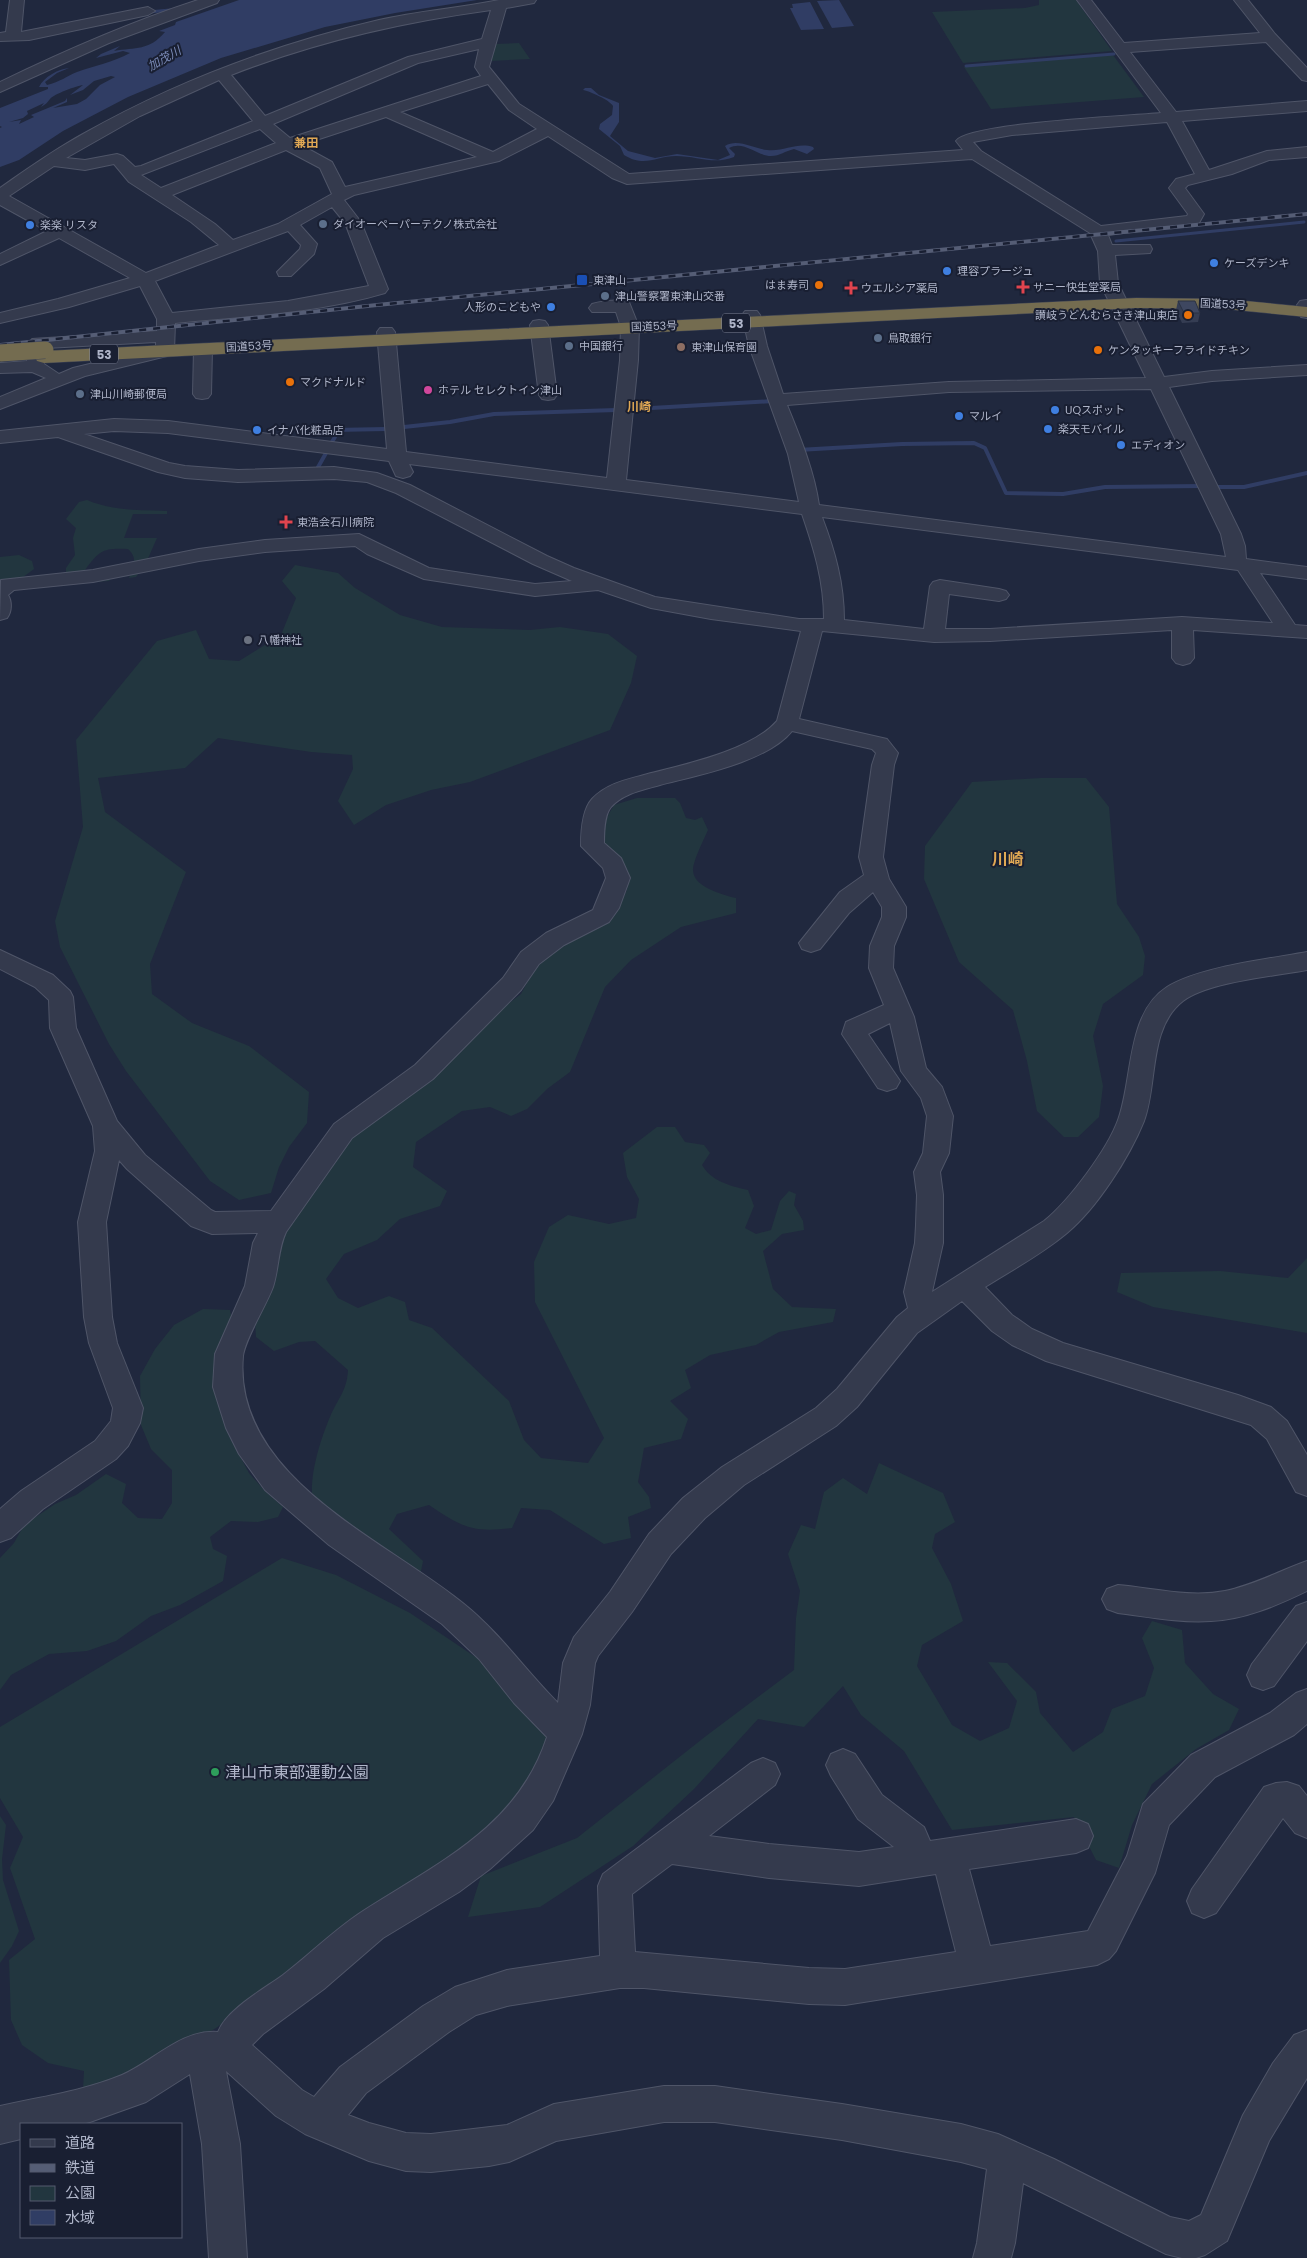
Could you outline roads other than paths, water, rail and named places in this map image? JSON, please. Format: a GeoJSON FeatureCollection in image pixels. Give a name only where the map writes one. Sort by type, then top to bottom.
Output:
{"type":"FeatureCollection","features":[{"type":"Feature","properties":{"kind":"highway","name":"国道53号"},"geometry":{"type":"LineString","coordinates":[[166,337],[203,348],[386,335],[1117,302],[1225,304],[1307,309]]}},
{"type":"Feature","properties":{"kind":"highway","name":"国道53号"},"geometry":{"type":"LineString","coordinates":[[0,359],[41,358],[166,337],[386,335]]}},
{"type":"Feature","properties":{"kind":"highway","name":"国道53号"},"geometry":{"type":"LineString","coordinates":[[0,353],[41,358]]}},
{"type":"Feature","properties":{"kind":"street"},"geometry":{"type":"LineString","coordinates":[[10,37],[17,0]]}},
{"type":"Feature","properties":{"kind":"street"},"geometry":{"type":"LineString","coordinates":[[0,88],[48,65],[212,0]]}},
{"type":"Feature","properties":{"kind":"street"},"geometry":{"type":"LineString","coordinates":[[166,337],[145,279],[0,197],[51,161],[101,130],[159,101],[280,53],[352,31],[423,16],[529,0]]}},
{"type":"Feature","properties":{"kind":"street"},"geometry":{"type":"LineString","coordinates":[[1084,0],[1172,117],[1204,176]]}},
{"type":"Feature","properties":{"kind":"street"},"geometry":{"type":"LineString","coordinates":[[1241,0],[1270,37],[1307,77]]}},
{"type":"Feature","properties":{"kind":"street"},"geometry":{"type":"LineString","coordinates":[[500,4],[482,67],[514,107],[547,130],[627,179],[975,154]]}},
{"type":"Feature","properties":{"kind":"street"},"geometry":{"type":"LineString","coordinates":[[10,37],[29,36],[164,7],[183,10]]}},
{"type":"Feature","properties":{"kind":"street"},"geometry":{"type":"LineString","coordinates":[[0,45],[16,41],[10,37]]}},
{"type":"Feature","properties":{"kind":"street"},"geometry":{"type":"LineString","coordinates":[[1121,48],[1270,37]]}},
{"type":"Feature","properties":{"kind":"street"},"geometry":{"type":"LineString","coordinates":[[131,172],[144,170],[264,123],[413,60],[488,42]]}},
{"type":"Feature","properties":{"kind":"street"},"geometry":{"type":"LineString","coordinates":[[413,60],[429,69]]}},
{"type":"Feature","properties":{"kind":"street"},"geometry":{"type":"LineString","coordinates":[[0,403],[166,337],[288,306],[359,296],[379,289],[353,222],[338,196],[326,165],[287,144],[264,123],[223,75]]}},
{"type":"Feature","properties":{"kind":"street"},"geometry":{"type":"LineString","coordinates":[[159,195],[287,144],[490,78]]}},
{"type":"Feature","properties":{"kind":"street"},"geometry":{"type":"LineString","coordinates":[[1298,631],[1241,564],[1231,534],[1117,302],[1109,283],[1106,250],[1097,231],[1090,224],[975,154],[964,141],[972,137],[1012,130],[1307,106]]}},
{"type":"Feature","properties":{"kind":"street"},"geometry":{"type":"LineString","coordinates":[[386,112],[493,158]]}},
{"type":"Feature","properties":{"kind":"street"},"geometry":{"type":"LineString","coordinates":[[0,318],[64,303],[145,279],[290,224],[349,191],[493,158],[547,130]]}},
{"type":"Feature","properties":{"kind":"street"},"geometry":{"type":"LineString","coordinates":[[1097,231],[1194,220],[1196,214],[1178,188],[1185,180],[1267,156],[1307,152]]}},
{"type":"Feature","properties":{"kind":"street"},"geometry":{"type":"LineString","coordinates":[[51,161],[86,165],[117,159],[131,172],[134,179],[188,213],[230,247]]}},
{"type":"Feature","properties":{"kind":"street"},"geometry":{"type":"LineString","coordinates":[[285,272],[308,250],[309,244],[290,224]]}},
{"type":"Feature","properties":{"kind":"street"},"geometry":{"type":"LineString","coordinates":[[0,260],[60,231]]}},
{"type":"Feature","properties":{"kind":"street"},"geometry":{"type":"LineString","coordinates":[[1106,250],[1144,249]]}},
{"type":"Feature","properties":{"kind":"street"},"geometry":{"type":"LineString","coordinates":[[598,308],[623,306],[630,324],[629,360],[616,485]]}},
{"type":"Feature","properties":{"kind":"street"},"geometry":{"type":"LineString","coordinates":[[566,1734],[531,1698],[490,1650],[453,1614],[340,1535],[276,1481],[249,1445],[241,1428],[228,1387],[229,1354],[260,1286],[267,1243],[276,1225],[343,1131],[424,1072],[512,984],[530,958],[555,939],[601,916],[607,908],[618,878],[613,864],[593,846],[592,830],[600,804],[620,789],[718,762],[762,744],[776,736],[788,723],[834,595],[827,558],[810,510],[807,488],[797,454],[758,346],[752,319]]}},
{"type":"Feature","properties":{"kind":"street"},"geometry":{"type":"LineString","coordinates":[[539,328],[548,395]]}},
{"type":"Feature","properties":{"kind":"street"},"geometry":{"type":"LineString","coordinates":[[386,335],[397,456],[405,479],[402,489]]}},
{"type":"Feature","properties":{"kind":"street"},"geometry":{"type":"LineString","coordinates":[[202,394],[203,348]]}},
{"type":"Feature","properties":{"kind":"street"},"geometry":{"type":"LineString","coordinates":[[0,368],[41,358],[58,379]]}},
{"type":"Feature","properties":{"kind":"street"},"geometry":{"type":"LineString","coordinates":[[776,400],[949,387],[1158,383],[1212,376],[1307,370]]}},
{"type":"Feature","properties":{"kind":"street"},"geometry":{"type":"LineString","coordinates":[[0,437],[60,430],[141,425],[1307,573]]}},
{"type":"Feature","properties":{"kind":"street"},"geometry":{"type":"LineString","coordinates":[[60,430],[90,443],[165,468],[184,472],[247,476],[346,474],[370,477],[402,489],[463,518],[540,560],[599,584],[651,602],[711,613],[934,636],[990,636],[1182,623],[1298,631]]}},
{"type":"Feature","properties":{"kind":"street"},"geometry":{"type":"LineString","coordinates":[[0,591],[8,584],[102,574],[199,555],[265,546],[359,540],[374,550],[424,573],[535,590],[599,584]]}},
{"type":"Feature","properties":{"kind":"street"},"geometry":{"type":"LineString","coordinates":[[934,636],[940,586],[999,595]]}},
{"type":"Feature","properties":{"kind":"street"},"geometry":{"type":"LineString","coordinates":[[0,599],[0,614]]}},
{"type":"Feature","properties":{"kind":"street"},"geometry":{"type":"LineString","coordinates":[[1182,623],[1183,658]]}},
{"type":"Feature","properties":{"kind":"street"},"geometry":{"type":"LineString","coordinates":[[788,723],[879,744],[886,749],[888,755],[883,765],[871,857],[877,879],[894,907],[894,917],[882,946],[881,968],[887,988],[898,1008],[914,1071],[934,1094],[940,1116],[936,1153],[928,1172],[930,1195],[929,1243],[918,1292],[923,1312]]}},
{"type":"Feature","properties":{"kind":"street"},"geometry":{"type":"LineString","coordinates":[[811,943],[848,900],[868,883],[877,879]]}},
{"type":"Feature","properties":{"kind":"street"},"geometry":{"type":"LineString","coordinates":[[0,959],[44,981],[61,997],[63,1028],[106,1126],[136,1162],[201,1218],[212,1223],[270,1222],[276,1225]]}},
{"type":"Feature","properties":{"kind":"street"},"geometry":{"type":"LineString","coordinates":[[0,2125],[90,2104],[133,2090],[184,2057],[218,2050],[233,2039],[250,2021],[311,1976],[371,1926],[447,1880],[521,1818],[541,1789],[566,1734],[574,1705],[579,1663],[585,1647],[622,1602],[660,1544],[694,1508],[733,1476],[826,1417],[847,1398],[908,1325],[923,1312],[1042,1237],[1060,1223],[1098,1175],[1122,1138],[1131,1119],[1146,1049],[1157,1012],[1164,1003],[1187,988],[1224,978],[1307,961]]}},
{"type":"Feature","properties":{"kind":"street"},"geometry":{"type":"LineString","coordinates":[[886,1081],[855,1034],[855,1029],[898,1008]]}},
{"type":"Feature","properties":{"kind":"street"},"geometry":{"type":"LineString","coordinates":[[0,1528],[32,1500],[88,1463],[111,1444],[129,1418],[128,1408],[103,1344],[98,1317],[92,1222],[108,1151],[106,1126]]}},
{"type":"Feature","properties":{"kind":"street"},"geometry":{"type":"LineString","coordinates":[[964,1286],[1002,1323],[1022,1336],[1056,1353],[1238,1406],[1261,1416],[1278,1430],[1307,1483]]}},
{"type":"Feature","properties":{"kind":"street"},"geometry":{"type":"LineString","coordinates":[[1118,1599],[1215,1607],[1241,1601],[1296,1582],[1307,1575]]}},
{"type":"Feature","properties":{"kind":"street"},"geometry":{"type":"LineString","coordinates":[[1264,1675],[1307,1616]]}},
{"type":"Feature","properties":{"kind":"street"},"geometry":{"type":"LineString","coordinates":[[318,2121],[353,2080],[436,2019],[468,2000],[507,1988],[620,1970],[644,1970],[809,1986],[845,1987],[1097,1947],[1104,1939],[1143,1861],[1155,1816],[1203,1766],[1282,1724],[1307,1704]]}},
{"type":"Feature","properties":{"kind":"street"},"geometry":{"type":"LineString","coordinates":[[843,1765],[870,1807],[934,1858],[977,1966]]}},
{"type":"Feature","properties":{"kind":"street"},"geometry":{"type":"LineString","coordinates":[[620,1970],[616,1947],[615,1886],[763,1774]]}},
{"type":"Feature","properties":{"kind":"street"},"geometry":{"type":"LineString","coordinates":[[1204,1901],[1276,1799],[1287,1798],[1307,1821]]}},
{"type":"Feature","properties":{"kind":"street"},"geometry":{"type":"LineString","coordinates":[[669,1847],[769,1861],[859,1869],[1076,1836]]}},
{"type":"Feature","properties":{"kind":"street"},"geometry":{"type":"LineString","coordinates":[[218,2050],[248,2065],[289,2103],[318,2121],[369,2142],[406,2152],[431,2153],[489,2147],[509,2142],[554,2123],[664,2104],[715,2104],[842,2122],[961,2142],[1006,2157],[1041,2172],[1192,2249],[1214,2228],[1256,2128],[1286,2076],[1307,2048]]}},
{"type":"Feature","properties":{"kind":"street"},"geometry":{"type":"LineString","coordinates":[[218,2050],[208,2075],[221,2144],[228,2258]]}},
{"type":"Feature","properties":{"kind":"street"},"geometry":{"type":"LineString","coordinates":[[992,2258],[996,2243],[1006,2157]]}},
{"type":"Feature","properties":{"kind":"water","name":"加茂川"},"geometry":{"type":"Polygon","coordinates":[[[239,0],[477,0],[395,13],[325,27],[221,58],[128,97],[63,131],[19,160],[0,167],[0,128],[2,127],[0,126],[0,108],[48,89],[48,87],[39,87],[44,80],[56,72],[69,68],[57,73],[45,82],[47,85],[130,53],[123,51],[96,58],[120,46],[114,51],[148,45],[165,32],[159,31],[175,25],[176,22],[239,0]],[[111,76],[94,81],[83,90],[70,95],[83,85],[65,90],[52,97],[41,107],[44,103],[27,111],[28,114],[23,118],[9,122],[21,120],[19,124],[34,117],[31,115],[65,101],[67,98],[67,102],[53,108],[77,104],[86,99],[100,85],[115,77],[111,76]]]}},
{"type":"Feature","properties":{"kind":"water"},"geometry":{"type":"Polygon","coordinates":[[[839,0],[854,26],[832,28],[817,1],[839,0]]]}},
{"type":"Feature","properties":{"kind":"water"},"geometry":{"type":"Polygon","coordinates":[[[810,2],[824,29],[801,30],[790,8],[793,8],[792,4],[810,2]]]}},
{"type":"Feature","properties":{"kind":"water"},"geometry":{"type":"Polygon","coordinates":[[[591,88],[599,95],[619,103],[619,122],[610,136],[628,151],[655,158],[677,154],[718,160],[684,156],[669,156],[644,161],[631,159],[624,155],[620,146],[599,129],[600,124],[612,115],[613,106],[604,99],[583,90],[591,88]]]}},
{"type":"Feature","properties":{"kind":"water"},"geometry":{"type":"Polygon","coordinates":[[[735,143],[767,150],[801,146],[813,147],[814,149],[807,154],[794,149],[771,156],[745,147],[735,146],[729,148],[735,154],[734,157],[718,160],[730,155],[725,146],[735,143]]]}},
{"type":"Feature","properties":{"kind":"waterway"},"geometry":{"type":"LineString","coordinates":[[149,12],[170,10]]}},
{"type":"Feature","properties":{"kind":"waterway"},"geometry":{"type":"LineString","coordinates":[[966,66],[1114,54]]}},
{"type":"Feature","properties":{"kind":"waterway"},"geometry":{"type":"LineString","coordinates":[[1116,241],[1304,222]]}},
{"type":"Feature","properties":{"kind":"waterway"},"geometry":{"type":"LineString","coordinates":[[634,409],[773,401]]}},
{"type":"Feature","properties":{"kind":"waterway"},"geometry":{"type":"LineString","coordinates":[[404,427],[450,422],[494,414],[616,410]]}},
{"type":"Feature","properties":{"kind":"waterway"},"geometry":{"type":"LineString","coordinates":[[330,445],[335,437],[334,430],[386,429]]}},
{"type":"Feature","properties":{"kind":"waterway"},"geometry":{"type":"LineString","coordinates":[[798,450],[902,444],[974,443],[985,448],[1006,493],[1063,494],[1105,487],[1203,486]]}},
{"type":"Feature","properties":{"kind":"waterway"},"geometry":{"type":"LineString","coordinates":[[313,469],[317,469],[326,453]]}},
{"type":"Feature","properties":{"kind":"waterway"},"geometry":{"type":"LineString","coordinates":[[1212,487],[1244,487],[1307,473]]}},
{"type":"Feature","properties":{"kind":"railway"},"geometry":{"type":"LineString","coordinates":[[0,345],[377,305],[1307,214]]}},
{"type":"Feature","properties":{"kind":"place","name":"ダイオーペーパーテクノ株式会社"},"geometry":{"type":"Point","coordinates":[323,224]}},
{"type":"Feature","properties":{"kind":"place","name":"楽楽 リスタ"},"geometry":{"type":"Point","coordinates":[30,225]}},
{"type":"Feature","properties":{"kind":"place","name":"ケーズデンキ"},"geometry":{"type":"Point","coordinates":[1214,263]}},
{"type":"Feature","properties":{"kind":"place","name":"理容プラージュ"},"geometry":{"type":"Point","coordinates":[947,271]}},
{"type":"Feature","properties":{"kind":"place","name":"東津山"},"geometry":{"type":"Point","coordinates":[582,280]}},
{"type":"Feature","properties":{"kind":"place","name":"はま寿司"},"geometry":{"type":"Point","coordinates":[819,285]}},
{"type":"Feature","properties":{"kind":"place","name":"サニー快生堂薬局"},"geometry":{"type":"Point","coordinates":[1023,287]}},
{"type":"Feature","properties":{"kind":"place","name":"ウエルシア薬局"},"geometry":{"type":"Point","coordinates":[851,288]}},
{"type":"Feature","properties":{"kind":"place","name":"津山警察署東津山交番"},"geometry":{"type":"Point","coordinates":[605,296]}},
{"type":"Feature","properties":{"kind":"place","name":"人形のこどもや"},"geometry":{"type":"Point","coordinates":[551,307]}},
{"type":"Feature","properties":{"kind":"place","name":"讃岐うどんむらさき津山東店"},"geometry":{"type":"Point","coordinates":[1188,315]}},
{"type":"Feature","properties":{"kind":"place","name":"鳥取銀行"},"geometry":{"type":"Point","coordinates":[878,338]}},
{"type":"Feature","properties":{"kind":"place","name":"中国銀行"},"geometry":{"type":"Point","coordinates":[569,346]}},
{"type":"Feature","properties":{"kind":"place","name":"東津山保育園"},"geometry":{"type":"Point","coordinates":[681,347]}},
{"type":"Feature","properties":{"kind":"place","name":"ケンタッキーフライドチキン"},"geometry":{"type":"Point","coordinates":[1098,350]}},
{"type":"Feature","properties":{"kind":"place","name":"マクドナルド"},"geometry":{"type":"Point","coordinates":[290,382]}},
{"type":"Feature","properties":{"kind":"place","name":"ホテル セレクトイン津山"},"geometry":{"type":"Point","coordinates":[428,390]}},
{"type":"Feature","properties":{"kind":"place","name":"津山川崎郵便局"},"geometry":{"type":"Point","coordinates":[80,394]}},
{"type":"Feature","properties":{"kind":"place","name":"UQスポット"},"geometry":{"type":"Point","coordinates":[1055,410]}},
{"type":"Feature","properties":{"kind":"place","name":"マルイ"},"geometry":{"type":"Point","coordinates":[959,416]}},
{"type":"Feature","properties":{"kind":"place","name":"楽天モバイル"},"geometry":{"type":"Point","coordinates":[1048,429]}},
{"type":"Feature","properties":{"kind":"place","name":"イナバ化粧品店"},"geometry":{"type":"Point","coordinates":[257,430]}},
{"type":"Feature","properties":{"kind":"place","name":"エディオン"},"geometry":{"type":"Point","coordinates":[1121,445]}},
{"type":"Feature","properties":{"kind":"place","name":"東浩会石川病院"},"geometry":{"type":"Point","coordinates":[286,522]}},
{"type":"Feature","properties":{"kind":"place","name":"八幡神社"},"geometry":{"type":"Point","coordinates":[248,640]}},
{"type":"Feature","properties":{"kind":"place","name":"津山市東部運動公園"},"geometry":{"type":"Point","coordinates":[215,1772]}},
{"type":"Feature","properties":{"kind":"district","name":"兼田"},"geometry":{"type":"Point","coordinates":[306,142]}},
{"type":"Feature","properties":{"kind":"district","name":"川崎"},"geometry":{"type":"Point","coordinates":[639,406]}},
{"type":"Feature","properties":{"kind":"district","name":"川崎"},"geometry":{"type":"Point","coordinates":[1008,859]}}]}
